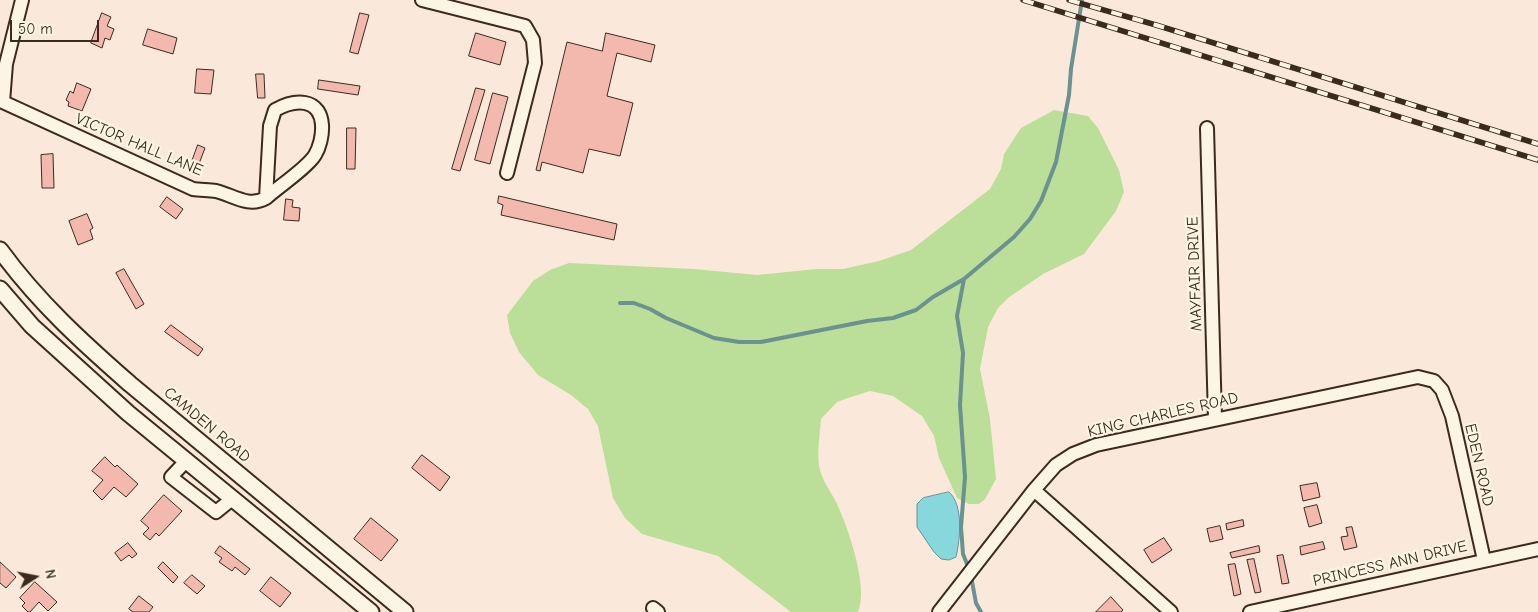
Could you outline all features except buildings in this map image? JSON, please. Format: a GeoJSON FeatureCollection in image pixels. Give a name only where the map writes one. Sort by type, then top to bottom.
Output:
{"type":"FeatureCollection","features":[{"type":"Feature","properties":{"kind":"main road","name":"CAMDEN ROAD"},"geometry":{"type":"LineString","coordinates":[[0,250],[13,268],[54,315],[130,384],[405,612]]}},
{"type":"Feature","properties":{"kind":"main road"},"geometry":{"type":"LineString","coordinates":[[0,289],[32,326],[120,407],[371,612]]}},
{"type":"Feature","properties":{"kind":"main road"},"geometry":{"type":"LineString","coordinates":[[24,316],[64,345],[114,390],[154,422],[162,422],[168,416]]}},
{"type":"Feature","properties":{"kind":"main road"},"geometry":{"type":"LineString","coordinates":[[165,443],[178,442],[260,508],[280,508]]}},
{"type":"Feature","properties":{"kind":"street","name":"VICTOR HALL LANE"},"geometry":{"type":"LineString","coordinates":[[22,0],[6,64],[4,102],[192,189],[217,191],[241,200],[258,202],[266,198]]}},
{"type":"Feature","properties":{"kind":"street"},"geometry":{"type":"LineString","coordinates":[[422,0],[525,26],[533,40],[535,63],[507,173]]}},
{"type":"Feature","properties":{"kind":"street"},"geometry":{"type":"LineString","coordinates":[[290,103],[306,103],[316,109],[321,120],[322,134],[320,145],[314,157],[266,198],[270,126],[275,110],[290,103]]}},
{"type":"Feature","properties":{"kind":"street","name":"MAYFAIR DRIVE"},"geometry":{"type":"LineString","coordinates":[[1207,128],[1215,419]]}},
{"type":"Feature","properties":{"kind":"street","name":"KING CHARLES ROAD"},"geometry":{"type":"LineString","coordinates":[[939,612],[1034,490],[1056,465],[1073,454],[1096,445],[1418,377],[1434,381]]}},
{"type":"Feature","properties":{"kind":"street","name":"EDEN ROAD"},"geometry":{"type":"LineString","coordinates":[[1434,381],[1442,390],[1452,416],[1484,560]]}},
{"type":"Feature","properties":{"kind":"street"},"geometry":{"type":"LineString","coordinates":[[186,461],[171,477],[216,512],[232,499]]}},
{"type":"Feature","properties":{"kind":"street"},"geometry":{"type":"LineString","coordinates":[[1034,490],[1171,612]]}},
{"type":"Feature","properties":{"kind":"street","name":"PRINCESS ANN DRIVE"},"geometry":{"type":"LineString","coordinates":[[1250,612],[1538,549]]}},
{"type":"Feature","properties":{"kind":"green space"},"geometry":{"type":"Polygon","coordinates":[[[1054,110],[1088,116],[1098,128],[1119,170],[1124,192],[1116,211],[1084,254],[1043,274],[1008,298],[998,308],[988,327],[980,369],[990,419],[996,479],[985,499],[979,504],[969,504],[957,498],[939,458],[934,436],[922,416],[893,396],[870,391],[837,402],[821,419],[818,448],[822,476],[842,514],[856,558],[861,588],[861,601],[858,612],[791,612],[718,556],[642,534],[625,518],[613,498],[598,426],[588,409],[571,395],[538,375],[519,352],[510,333],[507,315],[533,281],[550,270],[569,263],[694,269],[757,275],[817,269],[843,269],[879,261],[911,250],[990,189],[1001,169],[1004,154],[1021,128],[1054,110]]]}},
{"type":"Feature","properties":{"kind":"water"},"geometry":{"type":"Polygon","coordinates":[[[949,492],[957,505],[960,523],[956,557],[949,560],[941,559],[934,552],[917,527],[917,504],[923,498],[949,492]]]}},
{"type":"Feature","properties":{"kind":"waterway"},"geometry":{"type":"LineString","coordinates":[[620,303],[634,303],[714,338],[739,342],[761,342],[867,321],[893,318],[916,310],[933,297],[964,279],[1014,237],[1030,219],[1041,201],[1056,162],[1069,95],[1071,69],[1082,0]]}},
{"type":"Feature","properties":{"kind":"waterway"},"geometry":{"type":"LineString","coordinates":[[964,279],[957,316],[963,353],[960,405],[965,477],[961,527],[963,554],[969,569]]}},
{"type":"Feature","properties":{"kind":"waterway"},"geometry":{"type":"LineString","coordinates":[[971,576],[976,603],[981,612]]}},
{"type":"Feature","properties":{"kind":"railway"},"geometry":{"type":"LineString","coordinates":[[1023,0],[1538,160]]}},
{"type":"Feature","properties":{"kind":"railway"},"geometry":{"type":"LineString","coordinates":[[1069,0],[1156,25],[1538,144]]}}]}
